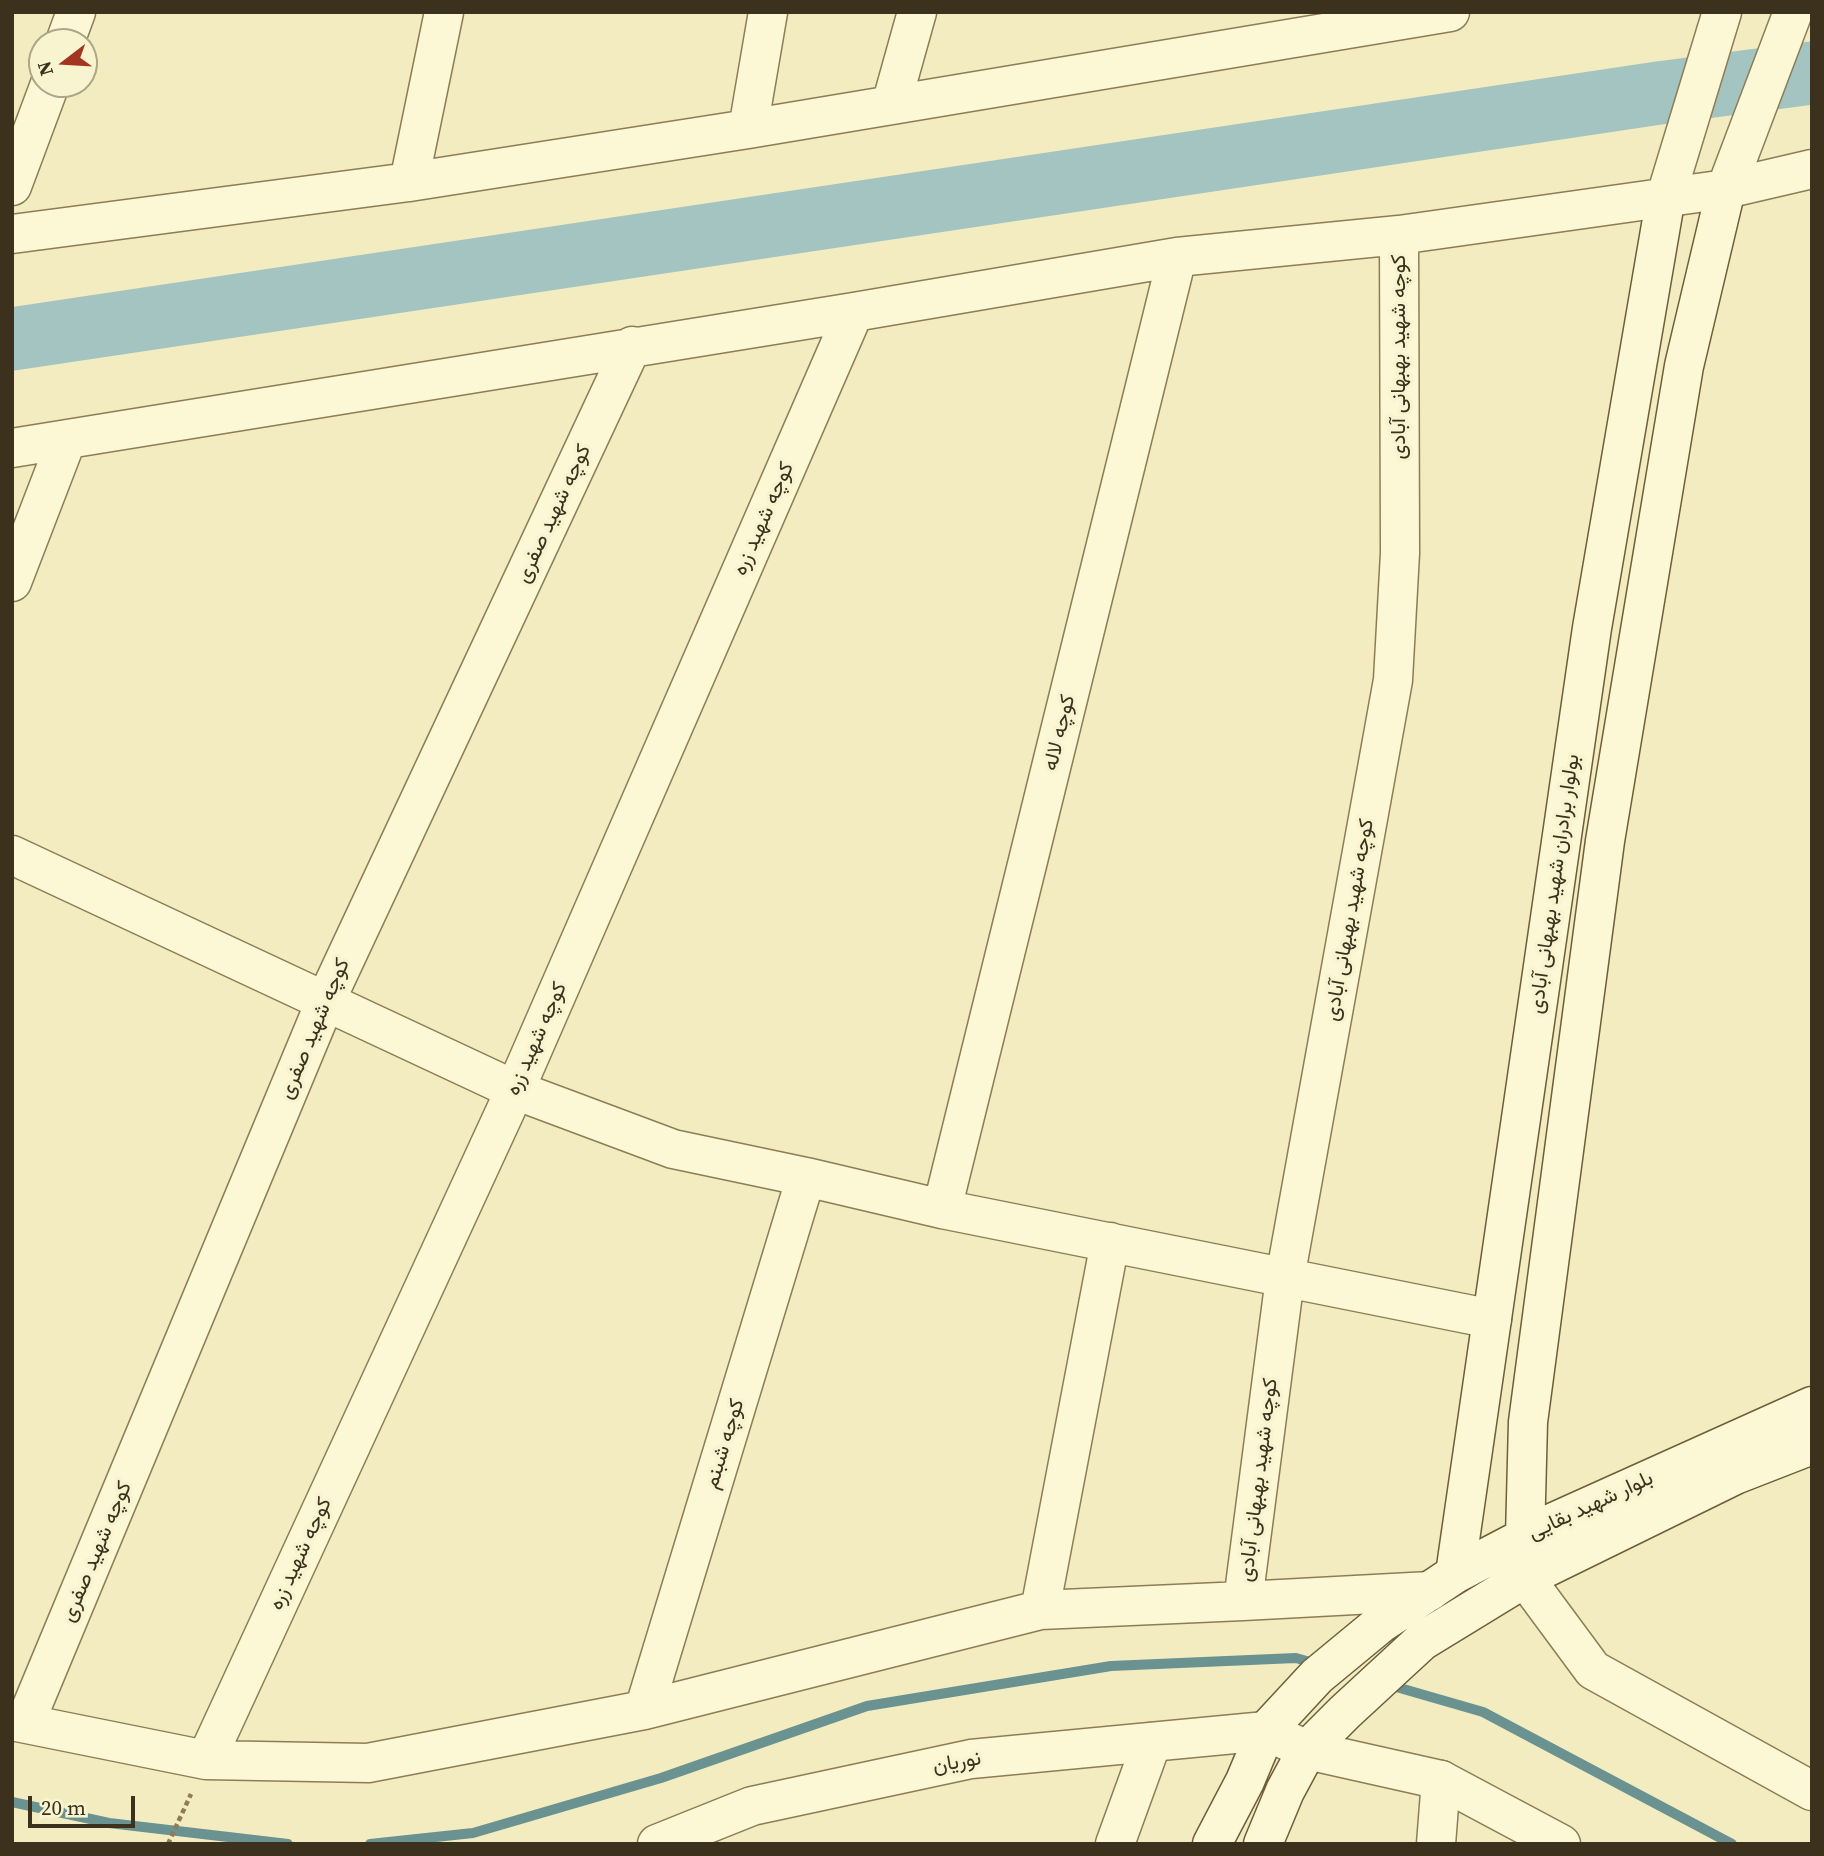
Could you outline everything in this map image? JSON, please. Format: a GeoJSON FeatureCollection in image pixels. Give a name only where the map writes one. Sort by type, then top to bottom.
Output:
{"type":"FeatureCollection","features":[{"type":"Feature","properties":{"kind":"street"},"geometry":{"type":"LineString","coordinates":[[409,182],[444,12]]}},
{"type":"Feature","properties":{"kind":"street"},"geometry":{"type":"LineString","coordinates":[[748,129],[768,12]]}},
{"type":"Feature","properties":{"kind":"street"},"geometry":{"type":"LineString","coordinates":[[891,105],[917,12]]}},
{"type":"Feature","properties":{"kind":"street"},"geometry":{"type":"LineString","coordinates":[[12,234],[409,182],[891,105],[1347,21],[1450,12]]}},
{"type":"Feature","properties":{"kind":"street","name":"بولوار برادران شهید بهبهانی آبادی"},"geometry":{"type":"LineString","coordinates":[[1442,1582],[1492,1319],[1592,628],[1666,197],[1722,12]]}},
{"type":"Feature","properties":{"kind":"street","name":"بولوار برادران شهید بهبهانی آبادی"},"geometry":{"type":"LineString","coordinates":[[1525,1578],[1528,1422],[1605,841],[1684,366],[1726,189],[1793,12]]}},
{"type":"Feature","properties":{"kind":"street"},"geometry":{"type":"LineString","coordinates":[[12,187],[45,98]]}},
{"type":"Feature","properties":{"kind":"street"},"geometry":{"type":"LineString","coordinates":[[12,447],[854,312],[1177,257],[1399,235],[1726,189],[1812,169]]}},
{"type":"Feature","properties":{"kind":"street","name":"کوچه شهید بهبهانی آبادی"},"geometry":{"type":"LineString","coordinates":[[1243,1601],[1285,1278],[1393,680],[1400,553],[1399,235]]}},
{"type":"Feature","properties":{"kind":"street","name":"کوچه لاله"},"geometry":{"type":"LineString","coordinates":[[942,1209],[1177,257]]}},
{"type":"Feature","properties":{"kind":"street","name":"کوچه شهید زره"},"geometry":{"type":"LineString","coordinates":[[206,1760],[515,1090],[854,312]]}},
{"type":"Feature","properties":{"kind":"street","name":"کوچه شهید صفری"},"geometry":{"type":"LineString","coordinates":[[19,1722],[326,1000],[632,346]]}},
{"type":"Feature","properties":{"kind":"street"},"geometry":{"type":"LineString","coordinates":[[12,582],[67,439]]}},
{"type":"Feature","properties":{"kind":"street"},"geometry":{"type":"LineString","coordinates":[[12,855],[515,1090],[673,1149],[942,1209],[1492,1319]]}},
{"type":"Feature","properties":{"kind":"street","name":"کوچه شبنم"},"geometry":{"type":"LineString","coordinates":[[643,1710],[806,1177]]}},
{"type":"Feature","properties":{"kind":"street"},"geometry":{"type":"LineString","coordinates":[[1040,1610],[1110,1242]]}},
{"type":"Feature","properties":{"kind":"street","name":"بلوار شهید بقایی"},"geometry":{"type":"LineString","coordinates":[[1212,1844],[1266,1731],[1317,1676],[1380,1623],[1442,1582],[1525,1536],[1812,1406]]}},
{"type":"Feature","properties":{"kind":"street","name":"بلوار شهید بقایی"},"geometry":{"type":"LineString","coordinates":[[1263,1844],[1285,1791],[1307,1750],[1422,1641],[1525,1578],[1735,1475],[1812,1445]]}},
{"type":"Feature","properties":{"kind":"street"},"geometry":{"type":"LineString","coordinates":[[1525,1578],[1593,1670],[1812,1791]]}},
{"type":"Feature","properties":{"kind":"street"},"geometry":{"type":"LineString","coordinates":[[19,1722],[206,1760],[368,1763],[643,1710],[1040,1610],[1243,1601],[1442,1582]]}},
{"type":"Feature","properties":{"kind":"street"},"geometry":{"type":"LineString","coordinates":[[1266,1731],[1307,1750],[1441,1780],[1560,1844]]}},
{"type":"Feature","properties":{"kind":"street","name":"نوریان"},"geometry":{"type":"LineString","coordinates":[[657,1844],[752,1806],[971,1759],[1266,1731]]}},
{"type":"Feature","properties":{"kind":"street"},"geometry":{"type":"LineString","coordinates":[[1115,1844],[1152,1742]]}},
{"type":"Feature","properties":{"kind":"street"},"geometry":{"type":"LineString","coordinates":[[1436,1844],[1441,1780]]}},
{"type":"Feature","properties":{"kind":"path"},"geometry":{"type":"LineString","coordinates":[[168,1844],[206,1760]]}},
{"type":"Feature","properties":{"kind":"waterway"},"geometry":{"type":"LineString","coordinates":[[12,339],[1659,93],[1812,73]]}},
{"type":"Feature","properties":{"kind":"waterway"},"geometry":{"type":"LineString","coordinates":[[370,1844],[473,1833],[661,1778],[867,1706],[1111,1666],[1296,1658],[1317,1664]]}},
{"type":"Feature","properties":{"kind":"waterway"},"geometry":{"type":"LineString","coordinates":[[1386,1684],[1483,1712],[1732,1844]]}},
{"type":"Feature","properties":{"kind":"waterway"},"geometry":{"type":"LineString","coordinates":[[12,1802],[109,1823],[288,1844]]}}]}
